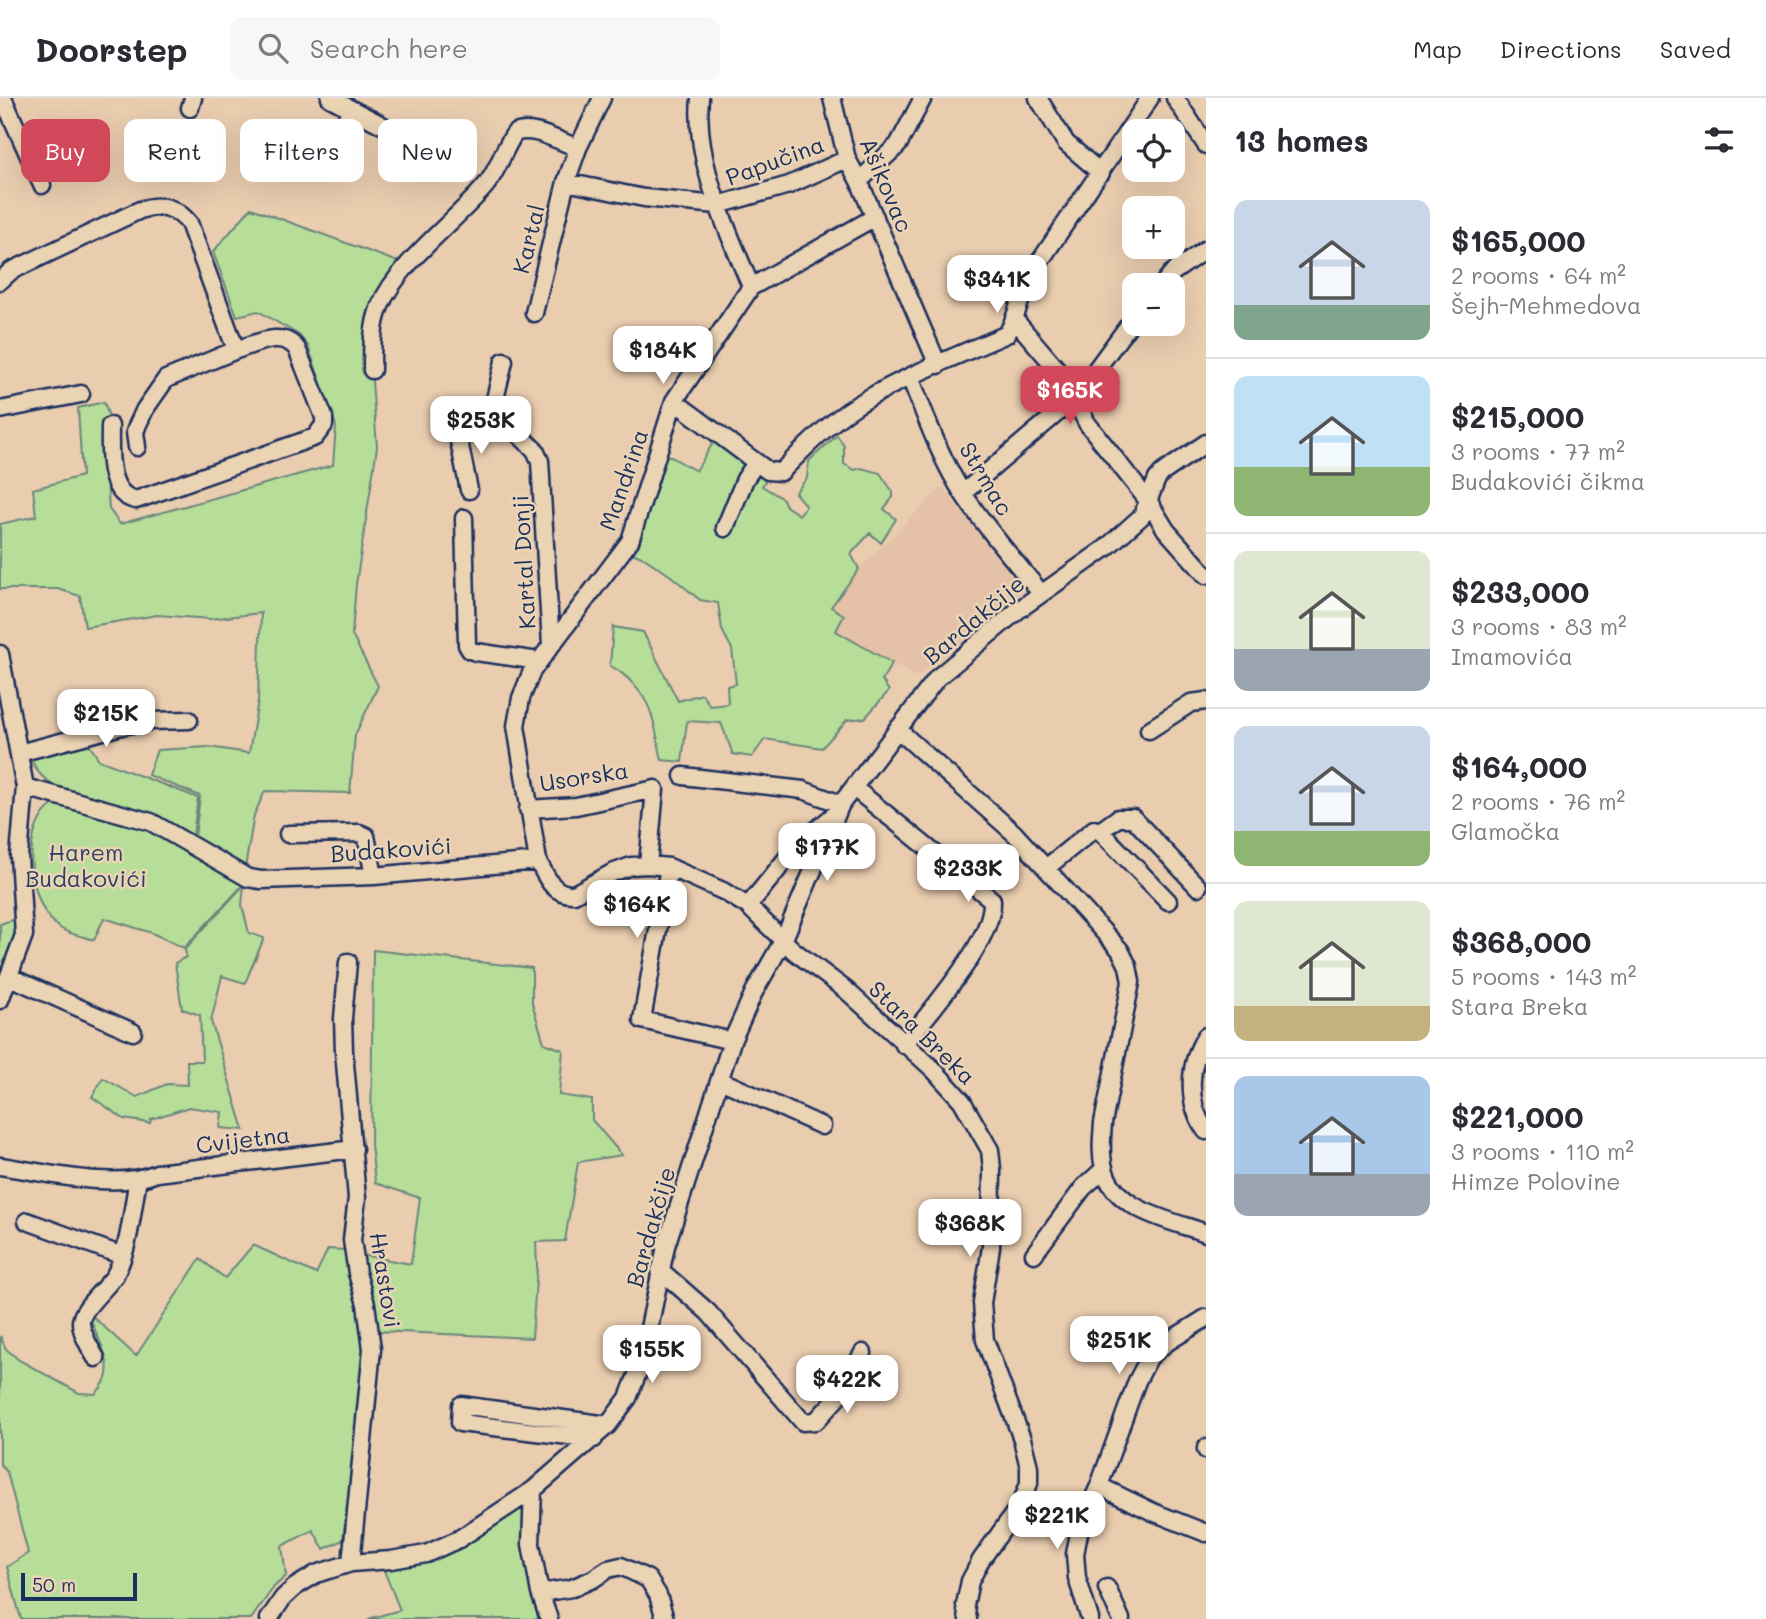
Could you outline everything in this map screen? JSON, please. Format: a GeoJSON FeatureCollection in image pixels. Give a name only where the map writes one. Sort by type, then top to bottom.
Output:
{"type":"FeatureCollection","features":[{"type":"Feature","properties":{"kind":"street"},"geometry":{"type":"LineString","coordinates":[[3,98],[42,185]]}},
{"type":"Feature","properties":{"kind":"street"},"geometry":{"type":"LineString","coordinates":[[330,98],[378,123]]}},
{"type":"Feature","properties":{"kind":"street","name":"Kartal"},"geometry":{"type":"LineString","coordinates":[[534,313],[566,182],[578,148],[602,98]]}},
{"type":"Feature","properties":{"kind":"street"},"geometry":{"type":"LineString","coordinates":[[700,98],[700,141],[704,164],[751,287]]}},
{"type":"Feature","properties":{"kind":"street","name":"Ašikovac"},"geometry":{"type":"LineString","coordinates":[[832,98],[847,159],[875,217],[938,365]]}},
{"type":"Feature","properties":{"kind":"street"},"geometry":{"type":"LineString","coordinates":[[859,181],[898,145],[923,98]]}},
{"type":"Feature","properties":{"kind":"street"},"geometry":{"type":"LineString","coordinates":[[1038,98],[1066,143],[1101,173]]}},
{"type":"Feature","properties":{"kind":"street"},"geometry":{"type":"LineString","coordinates":[[674,401],[762,467],[781,472],[805,446],[855,406],[910,377],[1007,334],[1015,320],[1021,294],[1030,276],[1150,98]]}},
{"type":"Feature","properties":{"kind":"street"},"geometry":{"type":"LineString","coordinates":[[1175,98],[1206,145]]}},
{"type":"Feature","properties":{"kind":"street"},"geometry":{"type":"LineString","coordinates":[[346,119],[351,109]]}},
{"type":"Feature","properties":{"kind":"street"},"geometry":{"type":"LineString","coordinates":[[372,369],[375,324],[380,307],[390,289],[410,264],[488,183],[515,133],[523,130],[533,132],[578,148]]}},
{"type":"Feature","properties":{"kind":"street","name":"Papučina"},"geometry":{"type":"LineString","coordinates":[[719,205],[789,185],[847,159]]}},
{"type":"Feature","properties":{"kind":"street"},"geometry":{"type":"LineString","coordinates":[[566,182],[645,198],[719,205]]}},
{"type":"Feature","properties":{"kind":"street"},"geometry":{"type":"LineString","coordinates":[[0,281],[11,271],[140,210],[158,206],[169,207],[180,212],[189,223],[236,350]]}},
{"type":"Feature","properties":{"kind":"street","name":"Mandrina"},"geometry":{"type":"LineString","coordinates":[[538,861],[516,718],[527,680],[630,541],[674,401],[751,287],[875,217]]}},
{"type":"Feature","properties":{"kind":"street"},"geometry":{"type":"LineString","coordinates":[[1173,273],[1206,249]]}},
{"type":"Feature","properties":{"kind":"street"},"geometry":{"type":"LineString","coordinates":[[1015,320],[1052,361],[1087,423],[1150,496],[1166,530],[1206,575]]}},
{"type":"Feature","properties":{"kind":"street"},"geometry":{"type":"LineString","coordinates":[[963,493],[1075,398],[1122,334]]}},
{"type":"Feature","properties":{"kind":"street"},"geometry":{"type":"LineString","coordinates":[[110,426],[110,452],[118,487],[123,495],[136,500],[315,436],[321,432],[324,417],[298,349],[293,343],[274,338],[236,350],[166,379],[138,424],[135,432],[136,447]]}},
{"type":"Feature","properties":{"kind":"street"},"geometry":{"type":"LineString","coordinates":[[469,490],[459,441],[464,434],[499,426],[496,395],[504,361]]}},
{"type":"Feature","properties":{"kind":"street","name":"Strmac"},"geometry":{"type":"LineString","coordinates":[[910,377],[929,425],[963,493],[993,535],[1041,593]]}},
{"type":"Feature","properties":{"kind":"street"},"geometry":{"type":"LineString","coordinates":[[0,410],[81,394]]}},
{"type":"Feature","properties":{"kind":"street","name":"Kartal Donji"},"geometry":{"type":"LineString","coordinates":[[499,426],[515,431],[535,450],[540,461],[551,645]]}},
{"type":"Feature","properties":{"kind":"street","name":"Bardakčije"},"geometry":{"type":"LineString","coordinates":[[748,906],[796,847],[839,808],[937,678],[1017,611],[1118,537],[1142,516],[1162,473],[1206,443]]}},
{"type":"Feature","properties":{"kind":"street"},"geometry":{"type":"LineString","coordinates":[[725,528],[744,480],[762,467]]}},
{"type":"Feature","properties":{"kind":"street","name":"Kartal Donji"},"geometry":{"type":"LineString","coordinates":[[464,518],[467,645],[470,650],[476,652],[539,661]]}},
{"type":"Feature","properties":{"kind":"street"},"geometry":{"type":"LineString","coordinates":[[0,654],[25,787],[19,856],[24,935],[0,1000]]}},
{"type":"Feature","properties":{"kind":"street"},"geometry":{"type":"LineString","coordinates":[[1149,730],[1191,703],[1206,701]]}},
{"type":"Feature","properties":{"kind":"street"},"geometry":{"type":"LineString","coordinates":[[19,753],[122,726],[150,721],[189,720]]}},
{"type":"Feature","properties":{"kind":"street"},"geometry":{"type":"LineString","coordinates":[[897,729],[1014,832],[1120,950],[1128,966],[1131,982],[1103,1124],[1104,1169],[1121,1198],[1142,1211],[1206,1233]]}},
{"type":"Feature","properties":{"kind":"street"},"geometry":{"type":"LineString","coordinates":[[683,776],[803,790],[839,808]]}},
{"type":"Feature","properties":{"kind":"street","name":"Budakovići"},"geometry":{"type":"LineString","coordinates":[[25,787],[151,822],[247,878],[261,880],[374,876],[538,861]]}},
{"type":"Feature","properties":{"kind":"street"},"geometry":{"type":"LineString","coordinates":[[854,788],[992,900],[992,909],[977,949],[904,1045]]}},
{"type":"Feature","properties":{"kind":"street","name":"Usorska"},"geometry":{"type":"LineString","coordinates":[[528,809],[576,806],[655,789],[648,865]]}},
{"type":"Feature","properties":{"kind":"street","name":"Bardakčije"},"geometry":{"type":"LineString","coordinates":[[269,1619],[283,1598],[304,1580],[334,1566],[426,1554],[459,1539],[533,1490],[594,1439],[628,1398],[642,1362],[660,1270],[732,1041],[754,992],[783,941],[839,808]]}},
{"type":"Feature","properties":{"kind":"street"},"geometry":{"type":"LineString","coordinates":[[1100,831],[1118,818],[1133,818],[1198,887]]}},
{"type":"Feature","properties":{"kind":"street"},"geometry":{"type":"LineString","coordinates":[[1045,868],[1094,830],[1100,831],[1168,901]]}},
{"type":"Feature","properties":{"kind":"street"},"geometry":{"type":"LineString","coordinates":[[288,834],[359,833],[366,836],[374,876]]}},
{"type":"Feature","properties":{"kind":"street"},"geometry":{"type":"LineString","coordinates":[[796,847],[816,862]]}},
{"type":"Feature","properties":{"kind":"street"},"geometry":{"type":"LineString","coordinates":[[538,861],[554,889],[565,894],[574,894],[631,866],[668,867],[697,878],[748,906],[783,941]]}},
{"type":"Feature","properties":{"kind":"street"},"geometry":{"type":"LineString","coordinates":[[668,867],[642,1020],[732,1041]]}},
{"type":"Feature","properties":{"kind":"street","name":"Stara Breka"},"geometry":{"type":"LineString","coordinates":[[783,941],[847,991],[933,1069],[962,1101],[990,1150],[991,1247],[982,1303],[985,1340],[1022,1438],[1029,1467],[1029,1483],[1021,1502],[981,1559],[970,1581],[965,1605],[968,1619]]}},
{"type":"Feature","properties":{"kind":"street","name":"Hrastovi"},"geometry":{"type":"LineString","coordinates":[[348,962],[343,1018],[357,1198],[352,1240],[357,1273],[366,1304],[372,1349],[351,1563]]}},
{"type":"Feature","properties":{"kind":"street"},"geometry":{"type":"LineString","coordinates":[[10,977],[133,1032]]}},
{"type":"Feature","properties":{"kind":"street"},"geometry":{"type":"LineString","coordinates":[[1206,1036],[1192,1073],[1191,1100],[1206,1131]]}},
{"type":"Feature","properties":{"kind":"street"},"geometry":{"type":"LineString","coordinates":[[720,1080],[822,1126]]}},
{"type":"Feature","properties":{"kind":"street","name":"Cvijetna"},"geometry":{"type":"LineString","coordinates":[[0,1166],[95,1179],[138,1179],[157,1173],[354,1149]]}},
{"type":"Feature","properties":{"kind":"street"},"geometry":{"type":"LineString","coordinates":[[1034,1254],[1083,1188],[1104,1169]]}},
{"type":"Feature","properties":{"kind":"street"},"geometry":{"type":"LineString","coordinates":[[96,1358],[81,1322],[83,1312],[102,1294],[123,1256],[138,1179]]}},
{"type":"Feature","properties":{"kind":"street"},"geometry":{"type":"LineString","coordinates":[[27,1221],[123,1256]]}},
{"type":"Feature","properties":{"kind":"street"},"geometry":{"type":"LineString","coordinates":[[660,1270],[708,1311],[803,1422],[817,1421],[830,1408],[863,1353]]}},
{"type":"Feature","properties":{"kind":"street"},"geometry":{"type":"LineString","coordinates":[[1090,1619],[1077,1578],[1075,1555],[1080,1528],[1099,1486],[1137,1381],[1149,1358],[1166,1343],[1206,1318]]}},
{"type":"Feature","properties":{"kind":"street"},"geometry":{"type":"LineString","coordinates":[[594,1439],[460,1423],[461,1405],[608,1425]]}},
{"type":"Feature","properties":{"kind":"street"},"geometry":{"type":"LineString","coordinates":[[1099,1486],[1206,1533]]}},
{"type":"Feature","properties":{"kind":"street"},"geometry":{"type":"LineString","coordinates":[[533,1490],[531,1544],[540,1593],[549,1619]]}},
{"type":"Feature","properties":{"kind":"street"},"geometry":{"type":"LineString","coordinates":[[540,1593],[572,1588],[608,1569],[621,1566],[648,1578],[658,1595],[665,1619]]}},
{"type":"Feature","properties":{"kind":"street"},"geometry":{"type":"LineString","coordinates":[[1107,1588],[1121,1619]]}},
{"type":"Feature","properties":{"kind":"shaded area"},"geometry":{"type":"Polygon","coordinates":[[[942,487],[1032,585],[917,677],[835,630],[831,607],[859,569],[942,487]]]}},
{"type":"Feature","properties":{"kind":"green space"},"geometry":{"type":"Polygon","coordinates":[[[251,208],[398,262],[367,315],[377,447],[356,584],[352,635],[378,686],[355,735],[350,793],[265,791],[254,815],[245,868],[195,837],[200,796],[148,775],[157,750],[209,747],[249,753],[258,701],[261,613],[210,619],[157,615],[85,627],[80,596],[58,589],[0,589],[0,524],[36,516],[33,489],[82,476],[78,408],[104,402],[109,417],[105,449],[109,509],[120,524],[333,465],[336,426],[308,346],[299,335],[258,311],[237,316],[213,252],[251,208]]]}},
{"type":"Feature","properties":{"kind":"green space"},"geometry":{"type":"Polygon","coordinates":[[[837,435],[844,446],[844,464],[854,470],[861,468],[880,473],[893,492],[893,497],[884,509],[896,519],[881,543],[870,533],[851,554],[859,569],[831,607],[844,615],[836,631],[892,663],[882,680],[889,691],[865,718],[847,720],[822,748],[765,739],[752,757],[733,754],[721,723],[687,721],[682,762],[662,760],[654,722],[647,704],[628,679],[610,666],[613,627],[643,632],[678,701],[702,694],[710,706],[728,704],[727,686],[736,684],[732,649],[722,630],[718,603],[700,600],[671,576],[630,552],[666,454],[696,471],[714,441],[768,476],[762,486],[783,499],[786,506],[799,515],[806,506],[795,493],[807,478],[809,461],[837,435]]]}},
{"type":"Feature","properties":{"kind":"green space","name":"Harem Budakovići"},"geometry":{"type":"Polygon","coordinates":[[[87,741],[99,760],[198,798],[193,835],[157,817],[58,787],[41,775],[30,757],[87,741]]]}},
{"type":"Feature","properties":{"kind":"green space","name":"Harem Budakovići"},"geometry":{"type":"Polygon","coordinates":[[[54,804],[112,816],[150,828],[243,885],[184,948],[152,933],[104,918],[94,940],[70,933],[50,919],[37,893],[33,876],[32,842],[36,827],[43,814],[54,804]]]}},
{"type":"Feature","properties":{"kind":"green space"},"geometry":{"type":"Polygon","coordinates":[[[244,885],[242,905],[249,933],[264,938],[245,983],[222,976],[211,1021],[244,1130],[220,1128],[222,1112],[189,1107],[151,1119],[150,1123],[124,1119],[92,1097],[103,1078],[137,1097],[167,1084],[188,1085],[187,1061],[202,1061],[200,1015],[182,1009],[175,963],[186,957],[185,949],[244,885]]]}},
{"type":"Feature","properties":{"kind":"green space","name":"Harem Budakovići"},"geometry":{"type":"Polygon","coordinates":[[[15,919],[19,940],[0,991],[0,924],[15,919]]]}},
{"type":"Feature","properties":{"kind":"green space"},"geometry":{"type":"Polygon","coordinates":[[[373,950],[532,968],[532,1003],[544,1043],[563,1050],[559,1095],[592,1100],[592,1120],[622,1155],[578,1162],[565,1241],[536,1242],[532,1338],[376,1331],[357,1254],[411,1264],[420,1198],[375,1183],[371,1144],[373,950]]]}},
{"type":"Feature","properties":{"kind":"green space"},"geometry":{"type":"Polygon","coordinates":[[[253,1245],[316,1274],[328,1249],[345,1250],[360,1300],[365,1348],[343,1540],[324,1549],[313,1530],[282,1546],[286,1576],[274,1587],[251,1619],[21,1619],[7,1567],[28,1553],[7,1472],[0,1464],[0,1336],[6,1349],[19,1360],[79,1393],[95,1394],[107,1374],[107,1364],[89,1313],[136,1356],[200,1259],[225,1278],[253,1245]]]}},
{"type":"Feature","properties":{"kind":"green space"},"geometry":{"type":"Polygon","coordinates":[[[528,1502],[530,1572],[539,1619],[368,1619],[400,1610],[383,1568],[443,1554],[477,1536],[528,1502]]]}}]}
